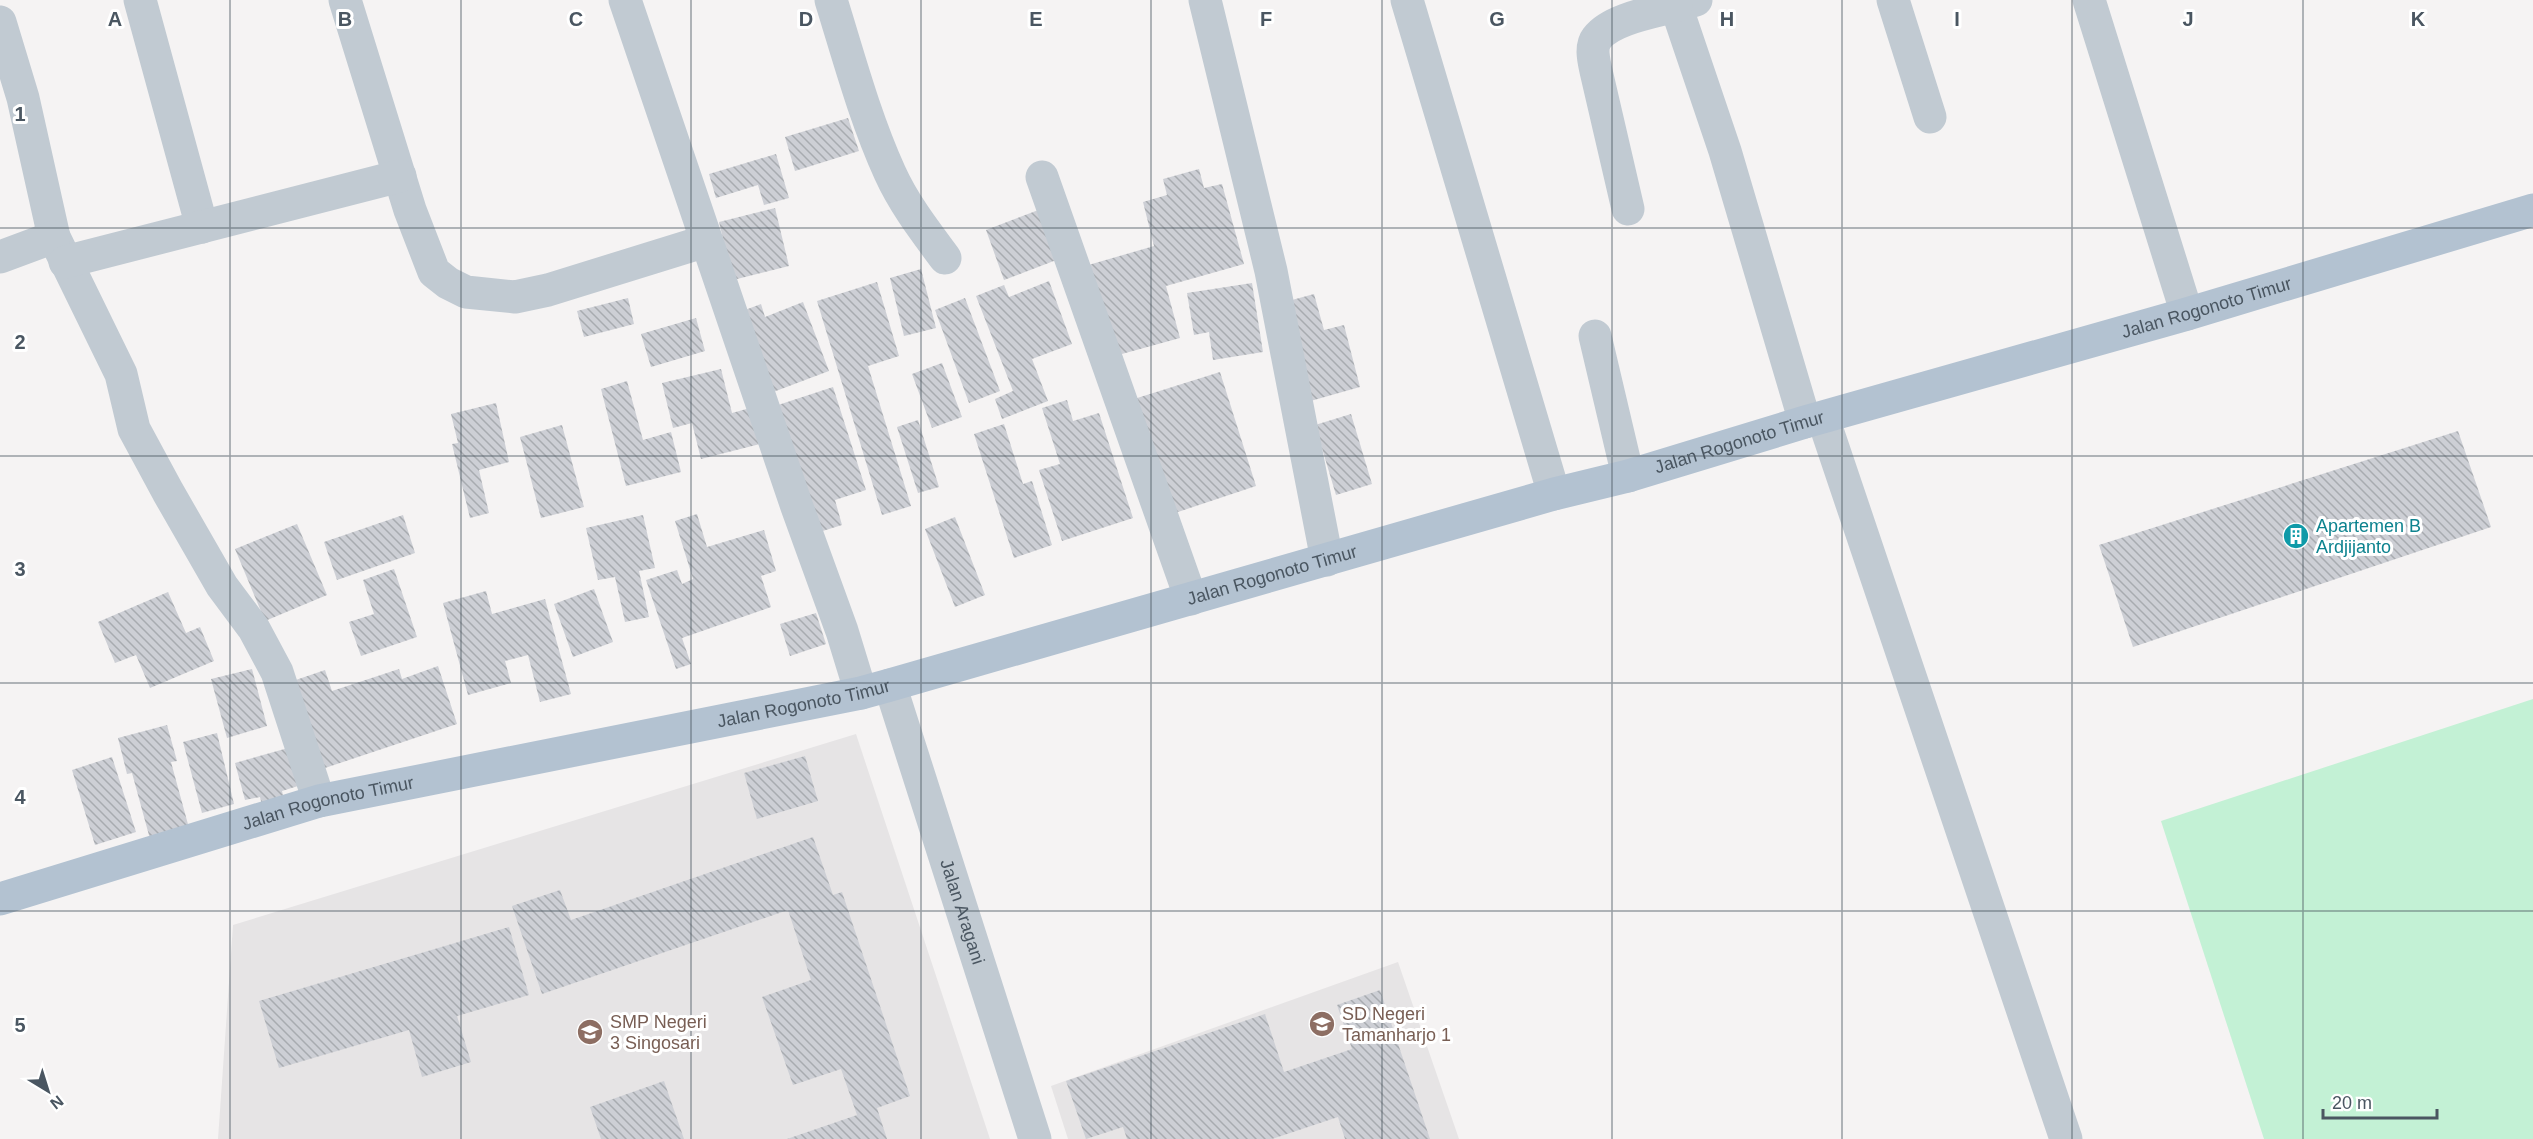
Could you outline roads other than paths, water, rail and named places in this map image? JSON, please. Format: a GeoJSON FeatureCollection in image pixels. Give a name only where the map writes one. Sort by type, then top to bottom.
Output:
{"type":"FeatureCollection","features":[{"type":"Feature","properties":{"kind":"main road","name":"Jalan Rogonoto Timur"},"geometry":{"type":"LineString","coordinates":[[0,899],[319,801],[875,689],[1554,494],[1628,476],[1814,420],[2187,314],[2533,210]]}},
{"type":"Feature","properties":{"kind":"street"},"geometry":{"type":"LineString","coordinates":[[140,0],[202,227]]}},
{"type":"Feature","properties":{"kind":"street"},"geometry":{"type":"LineString","coordinates":[[345,0],[410,210],[434,272],[448,283],[466,292],[515,297],[548,290],[706,241]]}},
{"type":"Feature","properties":{"kind":"street","name":"Jalan Aragani"},"geometry":{"type":"LineString","coordinates":[[625,0],[842,631],[875,689],[1035,1139]]}},
{"type":"Feature","properties":{"kind":"street"},"geometry":{"type":"LineString","coordinates":[[831,0],[863,100],[890,173],[909,207],[945,258]]}},
{"type":"Feature","properties":{"kind":"street"},"geometry":{"type":"LineString","coordinates":[[1205,0],[1271,272],[1327,560]]}},
{"type":"Feature","properties":{"kind":"street"},"geometry":{"type":"LineString","coordinates":[[1407,0],[1554,494]]}},
{"type":"Feature","properties":{"kind":"street"},"geometry":{"type":"LineString","coordinates":[[1893,0],[1930,117]]}},
{"type":"Feature","properties":{"kind":"street"},"geometry":{"type":"LineString","coordinates":[[2089,0],[2187,314]]}},
{"type":"Feature","properties":{"kind":"street"},"geometry":{"type":"LineString","coordinates":[[1628,209],[1593,49],[1597,38],[1621,21],[1686,3],[1725,151],[1814,420],[2066,1139]]}},
{"type":"Feature","properties":{"kind":"street"},"geometry":{"type":"LineString","coordinates":[[0,22],[11,101],[59,249],[121,374],[134,429],[222,586],[254,629],[277,672],[319,801]]}},
{"type":"Feature","properties":{"kind":"street"},"geometry":{"type":"LineString","coordinates":[[0,257],[202,227],[400,176]]}},
{"type":"Feature","properties":{"kind":"street"},"geometry":{"type":"LineString","coordinates":[[1042,177],[1191,599]]}},
{"type":"Feature","properties":{"kind":"street"},"geometry":{"type":"LineString","coordinates":[[1595,336],[1628,476]]}},
{"type":"Feature","properties":{"kind":"place","name":"Apartemen B Ardjijanto"},"geometry":{"type":"Point","coordinates":[2296,536]}},
{"type":"Feature","properties":{"kind":"place","name":"SD Negeri Tamanharjo 1"},"geometry":{"type":"Point","coordinates":[1322,1024]}},
{"type":"Feature","properties":{"kind":"place","name":"SMP Negeri 3 Singosari"},"geometry":{"type":"Point","coordinates":[590,1032]}}]}
